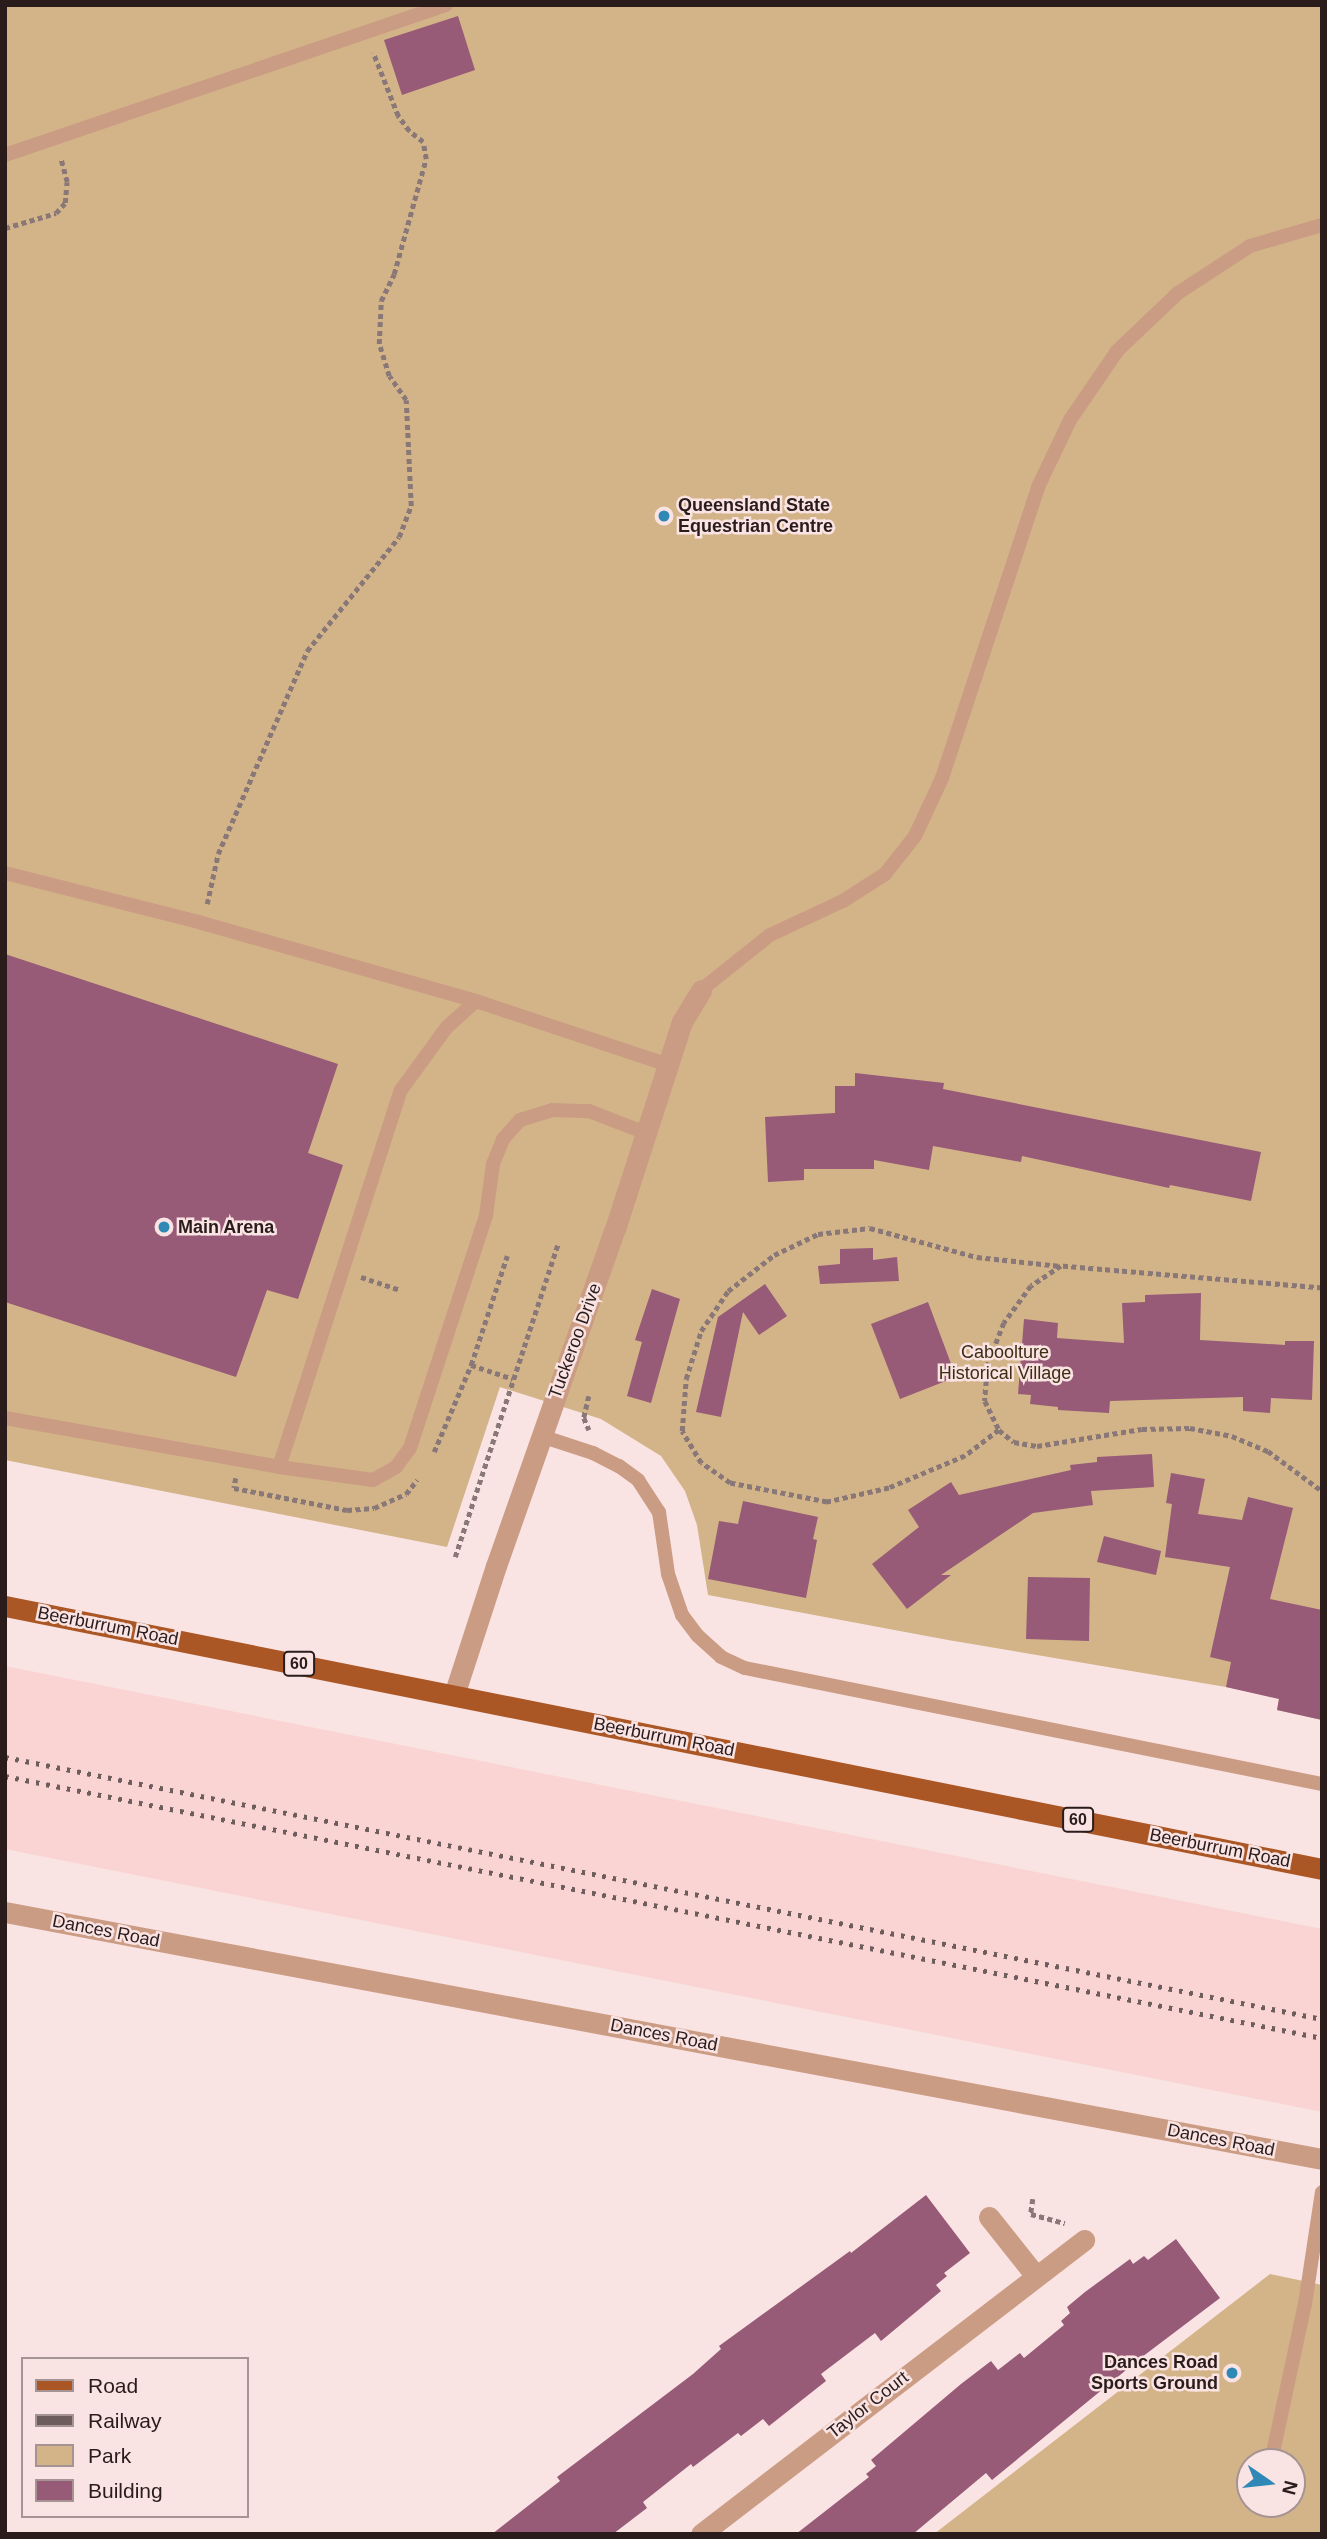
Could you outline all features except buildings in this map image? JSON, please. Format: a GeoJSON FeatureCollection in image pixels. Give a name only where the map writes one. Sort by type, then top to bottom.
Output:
{"type":"FeatureCollection","features":[{"type":"Feature","properties":{"kind":"main road","name":"Beerburrum Road"},"geometry":{"type":"LineString","coordinates":[[5,1606],[1322,1869]]}},
{"type":"Feature","properties":{"kind":"street","name":"Tuckeroo Drive"},"geometry":{"type":"LineString","coordinates":[[454,1695],[541,1436],[615,1229],[682,1021],[701,990]]}},
{"type":"Feature","properties":{"kind":"street","name":"Dances Road"},"geometry":{"type":"LineString","coordinates":[[5,1912],[1322,2159]]}},
{"type":"Feature","properties":{"kind":"street"},"geometry":{"type":"LineString","coordinates":[[989,2217],[1036,2276]]}},
{"type":"Feature","properties":{"kind":"street","name":"Taylor Court"},"geometry":{"type":"LineString","coordinates":[[701,2534],[1078,2244]]}},
{"type":"Feature","properties":{"kind":"lane"},"geometry":{"type":"LineString","coordinates":[[5,155],[446,5]]}},
{"type":"Feature","properties":{"kind":"lane"},"geometry":{"type":"LineString","coordinates":[[701,990],[770,935],[843,901],[885,874],[915,836],[942,778],[1038,487],[1070,420],[1117,351],[1178,293],[1250,246],[1322,225]]}},
{"type":"Feature","properties":{"kind":"lane"},"geometry":{"type":"LineString","coordinates":[[5,873],[202,923],[476,1001],[668,1065]]}},
{"type":"Feature","properties":{"kind":"lane"},"geometry":{"type":"LineString","coordinates":[[279,1467],[401,1090],[447,1027],[476,1001]]}},
{"type":"Feature","properties":{"kind":"lane"},"geometry":{"type":"LineString","coordinates":[[5,1418],[279,1467],[373,1480],[396,1467],[410,1448],[486,1215],[493,1164],[503,1139],[520,1120],[552,1110],[589,1111],[646,1133]]}},
{"type":"Feature","properties":{"kind":"lane"},"geometry":{"type":"LineString","coordinates":[[541,1436],[593,1453],[619,1466],[638,1480],[659,1512],[668,1574],[682,1615],[698,1636],[721,1657],[745,1668],[1322,1784]]}},
{"type":"Feature","properties":{"kind":"lane"},"geometry":{"type":"LineString","coordinates":[[1274,2448],[1305,2304],[1322,2192]]}},
{"type":"Feature","properties":{"kind":"path"},"geometry":{"type":"LineString","coordinates":[[202,923],[218,854],[307,651],[399,537],[411,506],[406,400],[389,376],[379,344],[381,301],[394,274],[426,159],[424,142],[409,131],[398,116],[365,33]]}},
{"type":"Feature","properties":{"kind":"path"},"geometry":{"type":"LineString","coordinates":[[5,228],[55,213],[65,203],[67,183],[57,138]]}},
{"type":"Feature","properties":{"kind":"path"},"geometry":{"type":"LineString","coordinates":[[999,1430],[965,1456],[889,1488],[827,1502],[730,1483],[701,1463],[682,1432],[686,1380],[701,1331],[727,1291],[774,1255],[818,1234],[870,1228],[977,1257],[1322,1288]]}},
{"type":"Feature","properties":{"kind":"path"},"geometry":{"type":"LineString","coordinates":[[455,1557],[558,1244]]}},
{"type":"Feature","properties":{"kind":"path"},"geometry":{"type":"LineString","coordinates":[[471,1365],[507,1256]]}},
{"type":"Feature","properties":{"kind":"path"},"geometry":{"type":"LineString","coordinates":[[1060,1266],[1031,1286],[1004,1323],[988,1364],[985,1401],[999,1430],[1014,1442],[1037,1446],[1142,1429],[1190,1428],[1232,1436],[1268,1451],[1322,1491]]}},
{"type":"Feature","properties":{"kind":"path"},"geometry":{"type":"LineString","coordinates":[[1033,2199],[1031,2214],[1065,2221],[1063,2238],[1078,2244]]}},
{"type":"Feature","properties":{"kind":"shaded area"},"geometry":{"type":"Polygon","coordinates":[[[5,1666],[1322,1929],[1322,2112],[5,1849],[5,1666]]]}},
{"type":"Feature","properties":{"kind":"green space","name":"Queensland State Equestrian Centre"},"geometry":{"type":"Polygon","coordinates":[[[5,5],[1322,5],[1322,1720],[1277,1710],[1279,1698],[1226,1687],[948,1640],[708,1595],[697,1525],[685,1491],[661,1456],[601,1419],[500,1387],[447,1547],[5,1460],[5,5]]]}},
{"type":"Feature","properties":{"kind":"green space","name":"Dances Road Sports Ground"},"geometry":{"type":"Polygon","coordinates":[[[1270,2274],[1322,2285],[1322,2534],[934,2534],[1270,2274]]]}},
{"type":"Feature","properties":{"kind":"railway"},"geometry":{"type":"LineString","coordinates":[[5,1757],[1322,2019]]}},
{"type":"Feature","properties":{"kind":"railway"},"geometry":{"type":"LineString","coordinates":[[5,1776],[1322,2038]]}},
{"type":"Feature","properties":{"kind":"place","name":"Queensland State Equestrian Centre"},"geometry":{"type":"Point","coordinates":[664,516]}},
{"type":"Feature","properties":{"kind":"place","name":"Main Arena"},"geometry":{"type":"Point","coordinates":[164,1227]}},
{"type":"Feature","properties":{"kind":"place","name":"Dances Road Sports Ground"},"geometry":{"type":"Point","coordinates":[1232,2373]}},
{"type":"Feature","properties":{"kind":"park label","name":"Caboolture Historical Village"},"geometry":{"type":"Point","coordinates":[1005,1363]}}]}
